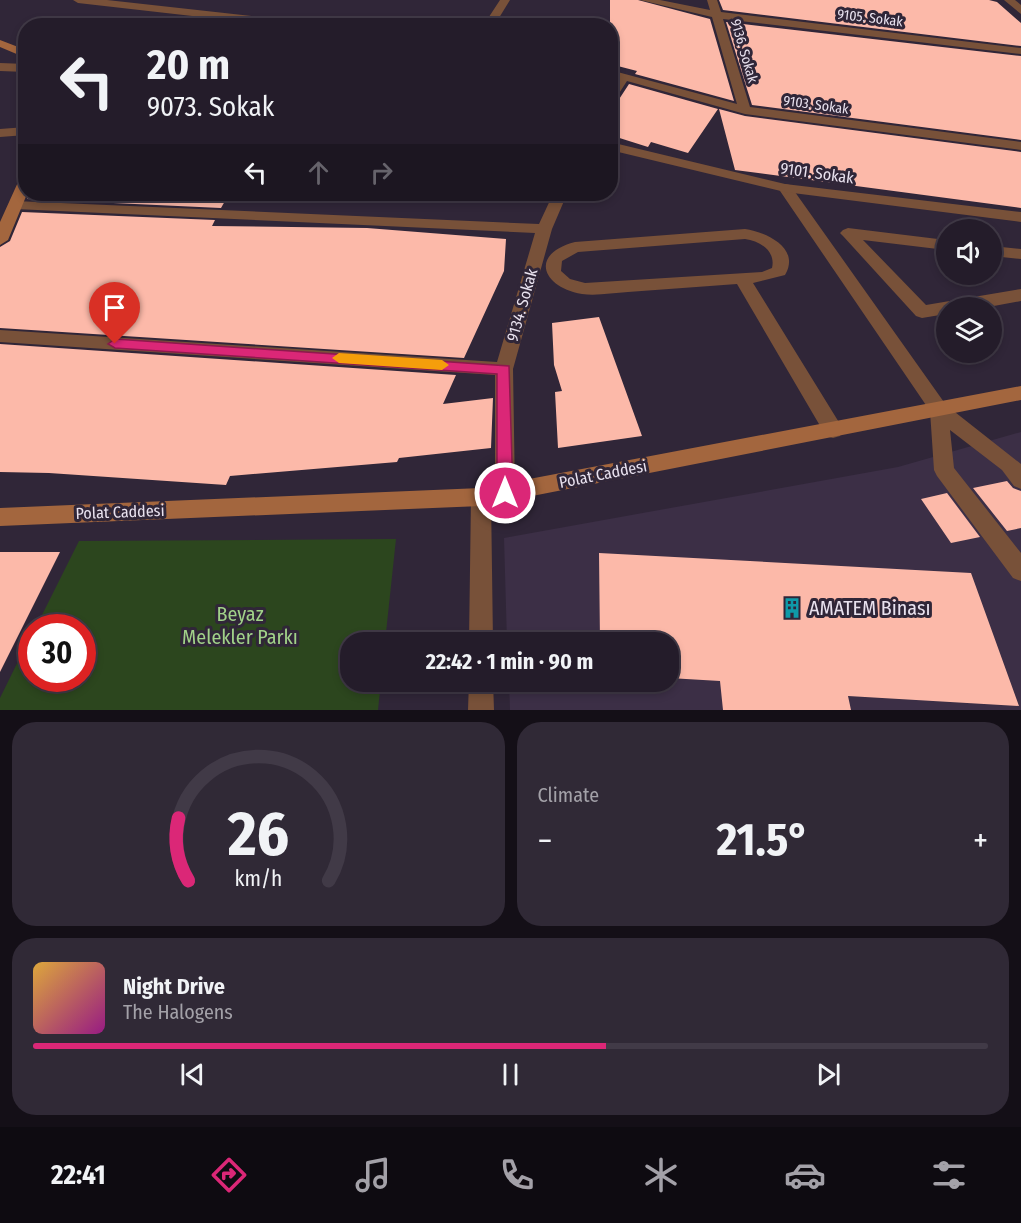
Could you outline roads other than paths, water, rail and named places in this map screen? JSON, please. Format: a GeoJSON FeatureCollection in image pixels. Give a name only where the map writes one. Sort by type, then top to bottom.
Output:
{"type":"FeatureCollection","features":[{"type":"Feature","properties":{"kind":"main road"},"geometry":{"type":"LineString","coordinates":[[0,43],[18,51]]}},
{"type":"Feature","properties":{"kind":"main road"},"geometry":{"type":"LineString","coordinates":[[0,240],[18,199]]}},
{"type":"Feature","properties":{"kind":"main road","name":"Polat Caddesi"},"geometry":{"type":"LineString","coordinates":[[0,517],[481,497],[1021,393]]}},
{"type":"Feature","properties":{"kind":"street"},"geometry":{"type":"LineString","coordinates":[[78,0],[242,18]]}},
{"type":"Feature","properties":{"kind":"street"},"geometry":{"type":"LineString","coordinates":[[493,18],[505,0]]}},
{"type":"Feature","properties":{"kind":"street","name":"9105. Sokak"},"geometry":{"type":"LineString","coordinates":[[645,0],[717,15],[1021,51]]}},
{"type":"Feature","properties":{"kind":"street","name":"9136. Sokak"},"geometry":{"type":"LineString","coordinates":[[712,0],[745,110]]}},
{"type":"Feature","properties":{"kind":"street"},"geometry":{"type":"LineString","coordinates":[[1009,0],[1021,11]]}},
{"type":"Feature","properties":{"kind":"street"},"geometry":{"type":"LineString","coordinates":[[0,67],[18,68]]}},
{"type":"Feature","properties":{"kind":"street","name":"9103. Sokak"},"geometry":{"type":"LineString","coordinates":[[618,75],[745,110],[898,132],[1021,146]]}},
{"type":"Feature","properties":{"kind":"street"},"geometry":{"type":"LineString","coordinates":[[0,133],[18,132]]}},
{"type":"Feature","properties":{"kind":"street","name":"9101. Sokak"},"geometry":{"type":"LineString","coordinates":[[618,148],[785,188],[1021,217]]}},
{"type":"Feature","properties":{"kind":"street"},"geometry":{"type":"LineString","coordinates":[[785,188],[939,410],[1009,464],[1021,480]]}},
{"type":"Feature","properties":{"kind":"street","name":"9134. Sokak"},"geometry":{"type":"LineString","coordinates":[[505,493],[504,369],[544,230],[557,201]]}},
{"type":"Feature","properties":{"kind":"street"},"geometry":{"type":"LineString","coordinates":[[15,206],[544,230]]}},
{"type":"Feature","properties":{"kind":"street"},"geometry":{"type":"LineString","coordinates":[[936,244],[848,233],[922,312],[936,310]]}},
{"type":"Feature","properties":{"kind":"street"},"geometry":{"type":"LineString","coordinates":[[746,234],[767,240],[781,257],[779,271],[765,277],[742,278],[585,289],[564,284],[553,271],[552,264],[564,251],[575,248],[746,234]]}},
{"type":"Feature","properties":{"kind":"street"},"geometry":{"type":"LineString","coordinates":[[1002,252],[1021,254]]}},
{"type":"Feature","properties":{"kind":"street"},"geometry":{"type":"LineString","coordinates":[[840,269],[877,264]]}},
{"type":"Feature","properties":{"kind":"street"},"geometry":{"type":"LineString","coordinates":[[742,278],[833,430]]}},
{"type":"Feature","properties":{"kind":"street"},"geometry":{"type":"LineString","coordinates":[[1002,298],[1021,295]]}},
{"type":"Feature","properties":{"kind":"street"},"geometry":{"type":"LineString","coordinates":[[0,336],[504,369]]}},
{"type":"Feature","properties":{"kind":"street"},"geometry":{"type":"LineString","coordinates":[[939,410],[944,470],[1021,571]]}},
{"type":"Feature","properties":{"kind":"street"},"geometry":{"type":"LineString","coordinates":[[481,497],[481,632]]}},
{"type":"Feature","properties":{"kind":"street"},"geometry":{"type":"LineString","coordinates":[[481,692],[482,710]]}},
{"type":"Feature","properties":{"kind":"place","name":"AMATEM Binası"},"geometry":{"type":"Point","coordinates":[792,608]}},
{"type":"Feature","properties":{"kind":"park label","name":"Beyaz Melekler Parkı"},"geometry":{"type":"Point","coordinates":[240,626]}}]}
